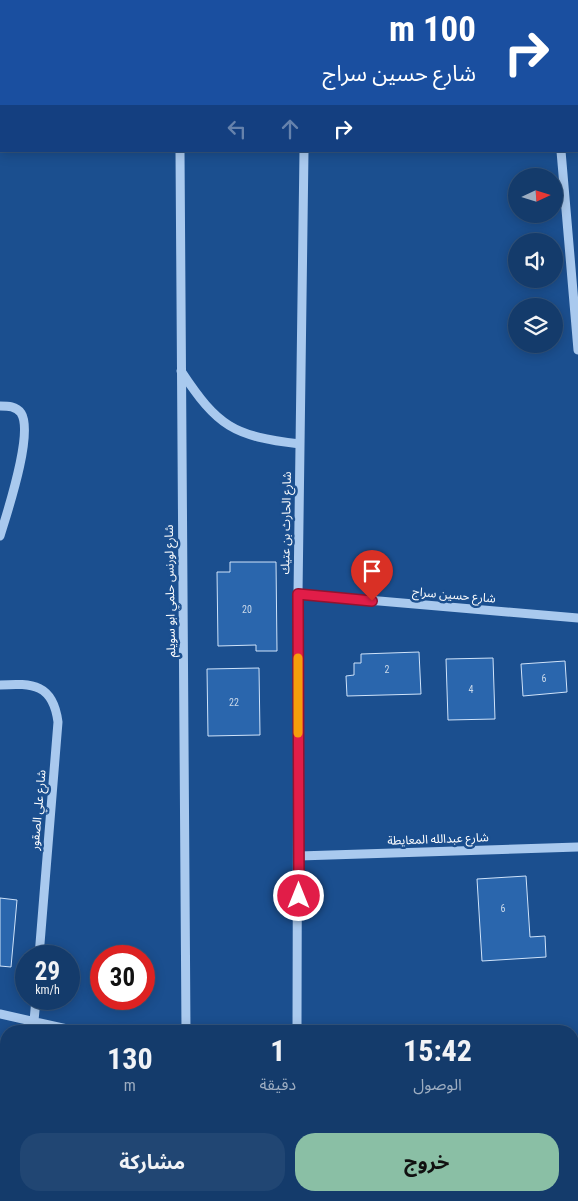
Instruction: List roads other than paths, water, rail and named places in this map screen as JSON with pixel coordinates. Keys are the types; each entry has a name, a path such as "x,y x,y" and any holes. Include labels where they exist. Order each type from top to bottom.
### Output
{"street":[{"name":"شارع لورنس حلمي ابو سويلم","path":"180,152 186,1025"},
{"name":"شارع الحارث بن عتيك","path":"297,1025 298,594 304,152"},
{"path":"561,152 578,350"},
{"path":"180,371 201,402 225,423 241,433 261,440 300,444"},
{"path":"0,536 17,476 25,427 20,413 4,406"},
{"name":"شارع حسين سراج","path":"298,594 578,618"},
{"name":"شارع علي الصقور","path":"0,685 25,683 37,686 45,692 56,708 58,722 40,945"},
{"name":"شارع عبدالله المعايطة","path":"299,856 578,847"},
{"path":"34,1022 35,1010"},
{"path":"0,1015 48,1025"},
{"name":"شارع الحارث بن عتيك","path":"298,1015 302,1025"}]}
